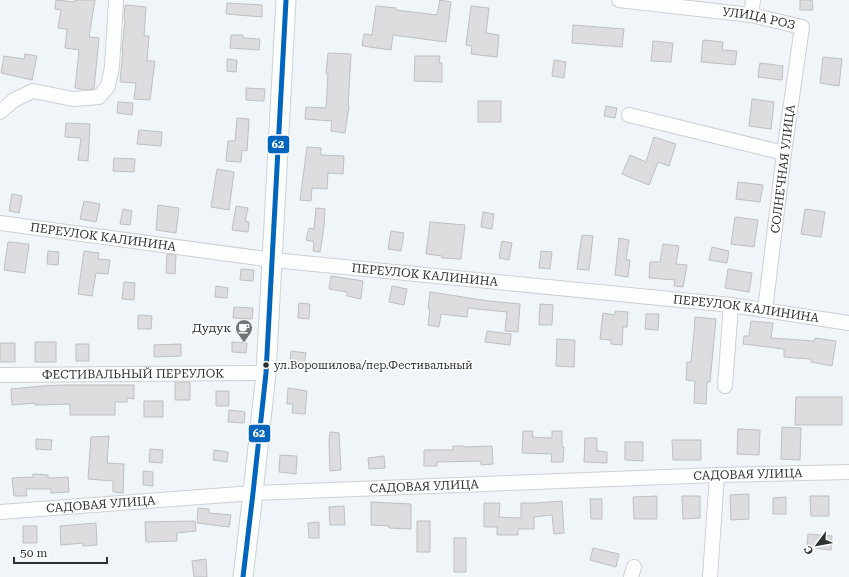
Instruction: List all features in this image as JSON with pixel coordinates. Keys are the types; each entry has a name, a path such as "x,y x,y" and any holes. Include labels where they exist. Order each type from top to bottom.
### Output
{"main road":[{"path":"243,577 266,373 286,0"}],"street":[{"path":"0,112 14,100 34,91 73,99 99,97 108,86 112,66 116,0"},
{"name":"УЛИЦА РОЗ","path":"619,0 751,15 802,27"},
{"path":"751,15 753,0"},
{"name":"СОЛНЕЧНАЯ УЛИЦА","path":"765,310 784,153 802,27"},
{"path":"628,115 784,153"},
{"name":"ПЕРЕУЛОК КАЛИНИНА","path":"0,223 273,260 731,304 849,323"},
{"path":"725,386 731,304"},
{"name":"ФЕСТИВАЛЬНЫЙ ПЕРЕУЛОК","path":"0,375 266,373"},
{"name":"САДОВАЯ УЛИЦА","path":"0,512 253,493 718,475 849,472"},
{"path":"710,577 718,475"}],"building":[{"path":"56,0 75,2 75,0 95,0 89,37 99,38 94,89 86,90 75,88 79,50 65,48 67,29 58,28 61,10 55,9"},
{"path":"440,0 451,2 446,42 393,35 391,50 362,46 364,34 372,35 376,6 437,15"},
{"path":"800,0 812,0 813,10 800,10"},
{"path":"227,3 262,5 262,17 226,14"},
{"path":"125,5 146,7 144,36 149,36 147,61 155,61 150,100 134,99 136,83 120,82"},
{"path":"471,6 489,8 486,33 499,35 497,57 471,54 472,46 466,45"},
{"path":"573,25 624,29 622,47 572,43"},
{"path":"231,35 243,35 243,38 260,39 259,50 230,48"},
{"path":"703,40 723,42 722,50 737,51 735,65 701,62"},
{"path":"653,41 673,43 671,62 651,61"},
{"path":"328,53 351,54 349,106 345,133 331,131 332,121 305,119 306,107 326,108 328,74 326,74"},
{"path":"25,54 37,56 32,80 1,73 4,56 24,59"},
{"path":"415,56 440,56 439,63 442,63 442,82 414,81"},
{"path":"823,57 842,59 839,86 820,83"},
{"path":"227,59 237,60 236,72 227,71"},
{"path":"554,60 566,62 564,78 552,76"},
{"path":"760,63 783,66 782,80 758,77"},
{"path":"246,88 265,89 264,101 246,100"},
{"path":"752,99 774,102 771,129 749,126"},
{"path":"478,101 501,101 501,122 478,122"},
{"path":"118,102 133,103 132,115 117,113"},
{"path":"606,106 617,108 615,118 604,116"},
{"path":"237,118 249,119 247,151 242,150 241,162 226,161 228,141 235,141"},
{"path":"66,123 90,124 88,161 78,160 81,138 65,137"},
{"path":"139,130 162,132 161,146 137,144"},
{"path":"654,137 676,144 669,166 658,162 649,185 622,174 630,155 646,162"},
{"path":"307,147 321,148 321,155 344,156 343,174 328,173 327,189 312,188 311,201 300,200"},
{"path":"114,158 135,159 134,172 113,171"},
{"path":"217,169 234,172 229,210 211,207"},
{"path":"738,182 763,185 760,202 736,199"},
{"path":"12,194 22,196 19,213 9,211"},
{"path":"84,201 100,204 96,222 80,219"},
{"path":"158,205 179,208 176,233 156,230"},
{"path":"236,206 248,208 245,221 249,222 248,232 232,230"},
{"path":"316,208 325,209 320,252 313,251 314,242 306,240 309,228 314,229"},
{"path":"123,209 132,211 130,225 120,224"},
{"path":"805,209 825,212 821,237 801,234"},
{"path":"483,212 494,214 492,229 481,227"},
{"path":"735,217 758,220 754,247 731,244"},
{"path":"430,222 465,225 461,259 442,258 442,256 426,254"},
{"path":"391,231 404,233 401,251 388,249"},
{"path":"582,235 593,236 589,270 577,269"},
{"path":"619,238 629,240 626,260 630,260 628,277 615,275"},
{"path":"502,241 512,243 509,260 499,258"},
{"path":"8,242 29,244 25,273 4,270"},
{"path":"663,244 679,246 676,264 687,265 683,287 674,286 675,280 649,278 650,262 660,262"},
{"path":"712,247 729,251 727,263 709,260"},
{"path":"48,251 59,252 58,265 47,264"},
{"path":"84,251 99,253 98,259 110,260 108,274 96,273 92,296 78,294"},
{"path":"541,251 552,252 550,269 539,268"},
{"path":"167,254 176,255 175,274 166,273"},
{"path":"241,269 254,270 253,281 240,280"},
{"path":"728,269 752,273 749,292 725,288"},
{"path":"331,276 363,281 361,299 347,296 347,292 329,289"},
{"path":"124,282 135,283 134,300 122,299"},
{"path":"216,286 228,288 227,298 215,297"},
{"path":"392,286 407,289 404,305 389,302"},
{"path":"430,292 520,304 518,332 505,331 507,312 468,308 467,317 441,314 439,327 428,325"},
{"path":"299,303 310,304 309,319 298,318"},
{"path":"540,304 553,305 552,325 539,325"},
{"path":"234,307 253,308 252,319 233,318"},
{"path":"615,311 628,312 627,327 623,327 622,345 611,344 611,340 600,339 603,313 615,315"},
{"path":"646,314 659,314 658,330 645,329"},
{"path":"138,315 152,316 151,329 138,329"},
{"path":"695,317 716,319 710,382 707,382 706,404 694,403 695,381 686,380 687,362 691,362"},
{"path":"751,321 773,323 771,338 814,341 815,338 836,341 832,366 811,362 811,359 784,357 784,349 743,344 744,336 749,336"},
{"path":"487,331 511,334 510,345 485,342"},
{"path":"557,339 575,340 574,367 556,366"},
{"path":"35,342 56,342 56,362 35,362"},
{"path":"232,342 247,343 246,353 232,352"},
{"path":"0,343 15,343 15,362 0,362"},
{"path":"76,344 89,344 89,361 76,361"},
{"path":"181,344 181,356 154,357 154,345"},
{"path":"291,351 306,353 304,364 290,362"},
{"path":"175,382 190,382 190,400 175,400"},
{"path":"63,385 134,385 134,399 127,398 127,402 115,402 115,415 70,415 70,404 35,405 35,403 12,405 11,389"},
{"path":"288,388 307,391 305,414 292,413 293,404 287,404"},
{"path":"216,391 229,391 229,406 216,406"},
{"path":"796,397 842,397 842,425 795,425"},
{"path":"144,401 163,401 163,417 144,417"},
{"path":"229,410 245,412 244,423 228,422"},
{"path":"782,427 801,428 800,460 781,459"},
{"path":"738,429 760,430 759,455 737,454"},
{"path":"523,431 533,431 532,437 552,438 552,431 562,431 562,447 564,447 563,462 551,462 552,454 522,453"},
{"path":"330,432 339,433 341,470 330,471"},
{"path":"109,436 107,463 124,464 123,493 113,492 113,481 88,479 91,437"},
{"path":"585,438 597,438 597,451 607,452 607,463 584,462"},
{"path":"36,439 52,440 51,450 36,449"},
{"path":"672,440 701,440 701,460 673,460"},
{"path":"625,442 643,442 643,461 625,460"},
{"path":"453,446 492,446 493,464 481,465 481,461 437,462 437,466 424,466 424,450 453,450"},
{"path":"150,449 163,450 162,463 149,462"},
{"path":"214,450 228,452 227,462 213,460"},
{"path":"280,455 297,456 296,474 279,472"},
{"path":"384,456 385,468 369,469 368,458"},
{"path":"143,471 153,472 153,486 143,485"},
{"path":"33,474 48,475 48,478 68,477 69,492 51,493 51,489 26,489 27,496 14,496 12,478 33,477"},
{"path":"749,494 749,519 731,520 730,495"},
{"path":"657,496 657,519 634,519 633,497"},
{"path":"682,496 700,496 700,518 683,519"},
{"path":"810,496 829,496 829,516 811,516"},
{"path":"786,497 786,514 773,514 773,498"},
{"path":"590,499 602,499 602,519 591,519"},
{"path":"562,501 564,533 554,534 552,515 534,517 534,529 518,529 518,535 497,535 497,527 484,527 484,503 500,503 499,517 521,518 521,503"},
{"path":"371,502 411,504 411,529 371,525"},
{"path":"344,506 345,525 330,525 329,507"},
{"path":"198,508 209,509 209,513 231,515 229,527 197,523"},
{"path":"195,521 196,531 177,533 177,541 146,542 145,522"},
{"path":"417,521 430,521 430,552 417,552"},
{"path":"319,522 319,538 309,538 308,523"},
{"path":"96,523 97,545 83,546 83,543 61,545 60,526"},
{"path":"23,526 37,526 37,543 23,543"},
{"path":"808,534 832,536 831,550 807,547"},
{"path":"454,538 466,538 466,572 454,572"},
{"path":"593,548 619,554 616,567 590,560"},
{"path":"206,559 207,577 194,577 192,561"}],"transit line":[{"name":"62","path":"243,577 266,373 286,0"}],"place":[{"name":"Дудук","path":"244,343"},
{"name":"ул.Ворошилова/пер.Фестивальный","path":"266,365"}]}
